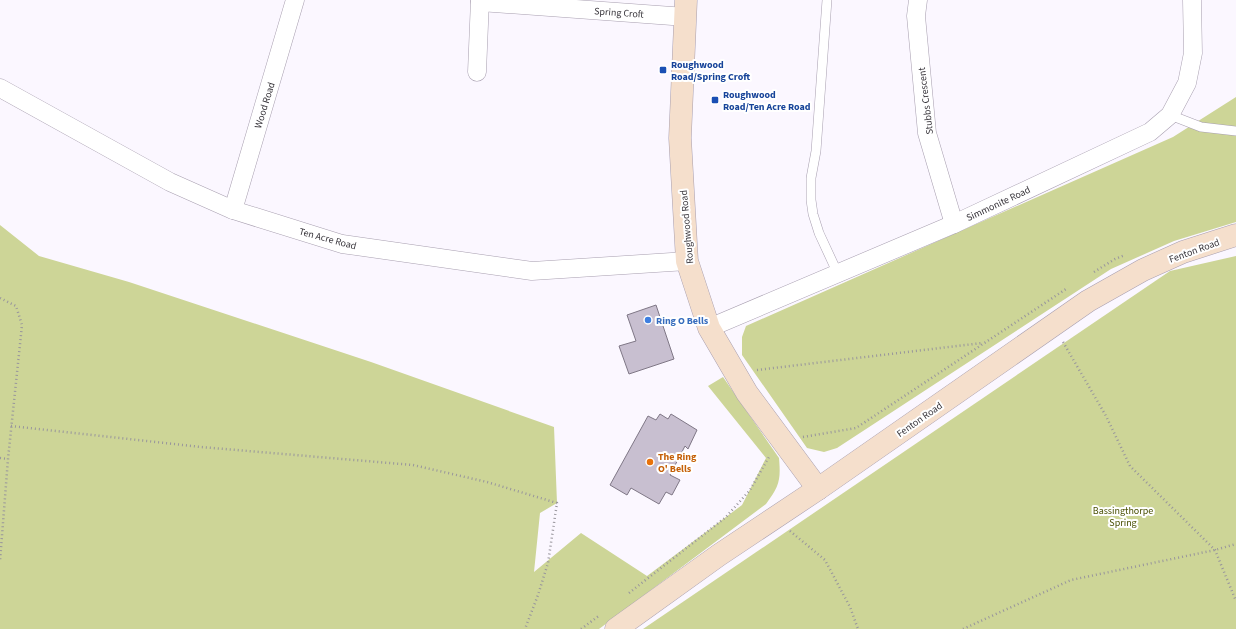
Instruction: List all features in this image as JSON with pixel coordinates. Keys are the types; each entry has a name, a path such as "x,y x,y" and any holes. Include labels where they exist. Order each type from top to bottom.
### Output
{"street":[{"name":"Wood Road","path":"233,210 295,0"},
{"name":"Stubbs Crescent","path":"918,0 916,16 928,133 954,224"},
{"name":"Simmonite Road","path":"709,328 954,224 1150,132 1170,115 1187,83 1193,53 1192,0"},
{"name":"Spring Croft","path":"477,72 480,1 686,8"},
{"name":"Roughwood Road","path":"686,8 680,138 687,261 709,328 747,394 818,489"},
{"name":"Ten Acre Road","path":"0,88 170,182 233,210 342,244 532,271 687,261"},
{"name":"Fenton Road","path":"609,621 719,555 818,489 1088,301 1143,270 1183,252 1236,235"}],"lane":[{"path":"828,0 816,152 811,178 811,200 813,214 819,233 838,274"},
{"path":"1170,115 1201,127 1236,131"}],"path":[{"path":"1090,275 1115,259 1128,254"},
{"path":"627,594 726,517 750,490 771,453 782,440 856,428 1071,286"},
{"path":"0,298 16,306 22,325 11,426 0,561"},
{"path":"1054,326 1106,416 1130,466 1215,550 1236,601"},
{"path":"732,368 759,370 991,343"},
{"path":"11,426 201,447 413,465 487,482 557,503 548,563 538,596 525,629"},
{"path":"0,458 8,459"},
{"path":"774,518 825,560 850,607 858,629"},
{"path":"963,629 1071,580 1215,550 1236,544"},
{"path":"581,629 609,621"}],"green space":[{"path":"1236,97 1236,222 1174,241 1111,269 837,448 824,452 807,448 742,355 742,337 746,326 1173,137"},
{"path":"0,225 39,256 129,282 371,362 554,427 557,503 540,513 534,572 581,533 647,576 742,505 766,458 708,386 723,377 779,458 780,472 778,483 766,504 599,629 0,629"},
{"name":"Bassingthorpe Spring","path":"1236,256 1236,629 643,629 1170,271"}],"building":[{"path":"656,305 674,359 629,374 619,346 636,341 627,315"},
{"name":"The Ring O' Bells","path":"660,414 668,419 671,414 697,430 688,449 685,446 670,475 680,480 672,495 666,492 659,504 631,488 627,495 610,485 648,416 656,420"}],"place":[{"name":"Roughwood Road/Spring Croft","path":"663,70"},
{"name":"Roughwood Road/Ten Acre Road","path":"715,100"},
{"name":"Ring O Bells","path":"648,320"},
{"name":"The Ring O' Bells","path":"650,462"}]}
